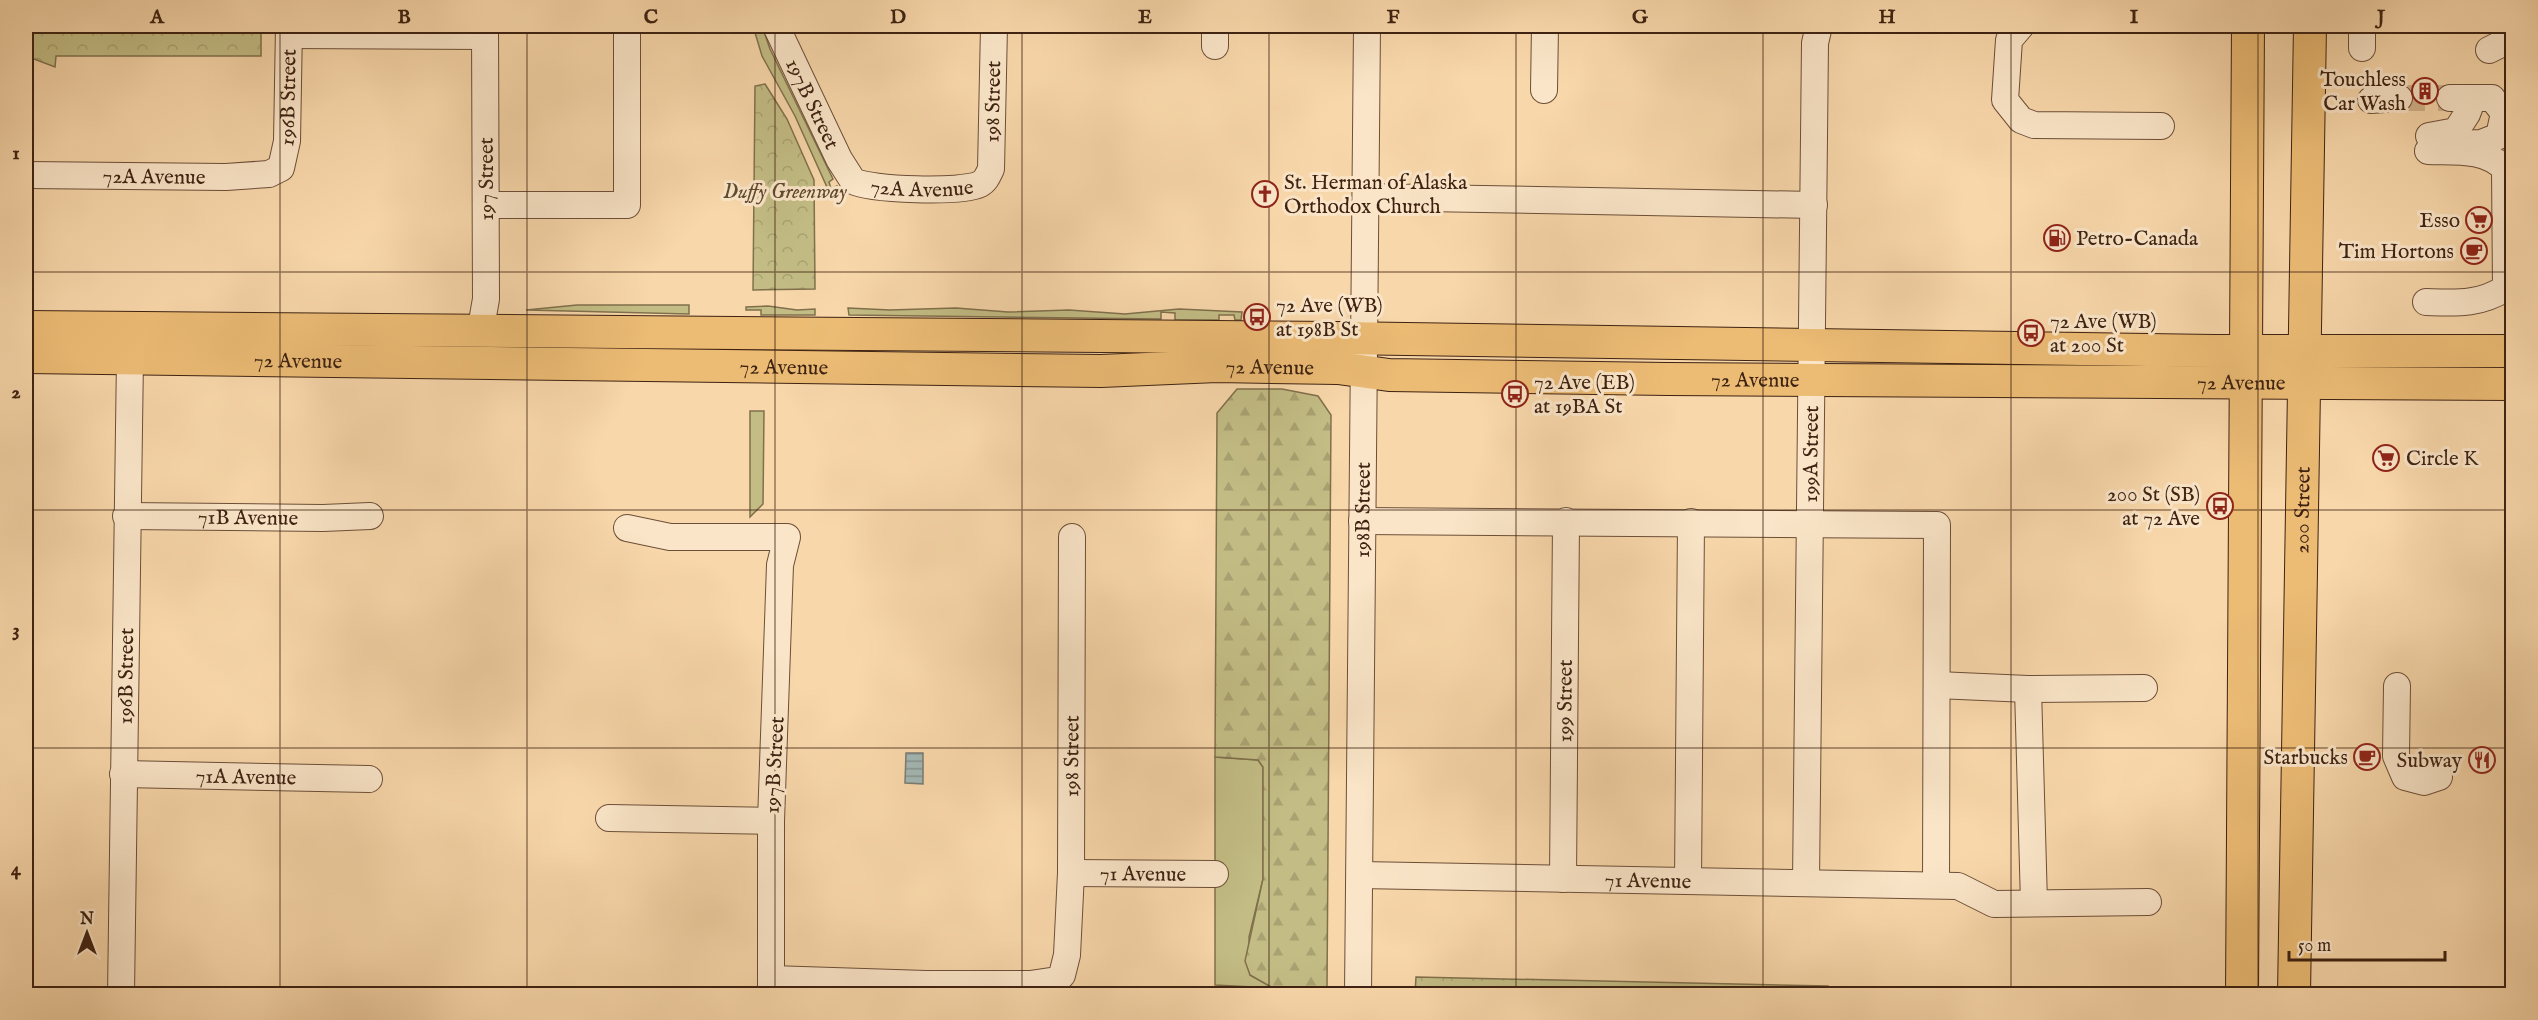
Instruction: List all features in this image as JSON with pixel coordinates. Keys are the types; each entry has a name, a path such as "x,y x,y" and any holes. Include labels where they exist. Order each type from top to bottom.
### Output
{"main road":[{"path":"2242,994 2248,26"},
{"name":"200 Street","path":"2294,994 2310,26"},
{"name":"72 Avenue","path":"26,327 480,333 1365,339 2245,351 2512,351"},
{"path":"130,358 158,344 269,344 338,331"},
{"path":"310,360 349,349 465,349 480,333"},
{"name":"72 Avenue","path":"26,357 1101,370 1217,366 1330,368 1389,375 1811,381 2512,384"}],"street":[{"path":"487,206 627,205 627,26"},
{"name":"197B Street","path":"776,26 839,159 853,181"},
{"name":"198 Street","path":"988,177 993,145 994,26"},
{"name":"198B Street","path":"1358,994 1367,26"},
{"path":"1544,90 1545,26"},
{"name":"199A Street","path":"1806,883 1815,43 1819,26"},
{"path":"2021,26 2009,40 2005,100 2021,120 2034,125 2161,126"},
{"path":"2488,50 2509,40 2509,26"},
{"path":"289,30 485,31"},
{"name":"196B Street","path":"281,168 287,141 289,30"},
{"name":"197 Street","path":"480,333 486,299 485,31"},
{"path":"2371,100 2399,98"},
{"path":"2461,98 2492,98 2504,113 2499,136 2481,143 2428,144 2456,131 2467,114 2461,98"},
{"path":"2426,302 2458,303 2489,299 2506,288 2505,169 2495,159 2428,144"},
{"name":"72A Avenue","path":"26,175 226,177 269,174 281,168"},
{"name":"72A Avenue","path":"853,181 873,187 960,188 978,185 988,177"},
{"path":"1366,197 1814,205"},
{"name":"196B Street","path":"121,994 130,358"},
{"name":"71B Avenue","path":"126,516 323,518 370,516"},
{"path":"1362,521 1937,525 1936,885"},
{"name":"199 Street","path":"1563,879 1566,521"},
{"path":"1688,881 1691,522"},
{"name":"197B Street","path":"627,528 670,537 787,537 780,565 771,821 771,987"},
{"name":"198 Street","path":"771,987 1030,984 1057,980 1062,975 1067,955 1071,873 1072,537"},
{"path":"1938,685 2028,689 2144,688"},
{"path":"2397,686 2396,756 2405,777 2424,782 2439,777"},
{"path":"2028,689 2034,903"},
{"name":"71A Avenue","path":"123,774 369,779"},
{"path":"609,818 771,821"},
{"name":"71 Avenue","path":"1071,873 1215,874"},
{"name":"71 Avenue","path":"1360,875 1936,885 1958,886 1994,904 2148,902"}],"green space":[{"path":"26,26 261,26 261,56 56,56 55,67 26,56"},
{"path":"753,26 762,26 770,49 833,179 829,182 831,189 837,186 840,189 831,196 795,116 762,56"},
{"name":"Duffy Greenway","path":"765,84 787,119 814,180 815,289 753,290 755,86"},
{"path":"577,305 689,305 689,314 526,310"},
{"path":"768,306 797,310 815,309 815,315 761,315 761,310 746,310 746,307"},
{"path":"848,308 890,310 956,308 1008,312 1069,310 1125,314 1179,309 1242,312 1241,320 1235,320 1234,315 1219,315 1219,320 1175,320 1175,313 1161,312 1161,319 849,315"},
{"path":"1237,389 1282,389 1318,396 1331,415 1327,991 1273,988 1250,975 1245,961 1263,879 1263,767 1258,760 1215,757 1217,413"},
{"path":"750,411 764,411 763,504 750,517"},
{"path":"1215,757 1258,760 1263,767 1263,879 1249,937 1250,975 1273,988 1215,985"},
{"path":"1416,977 1828,986 1828,994 1415,994"}],"shaded area":[{"path":"906,753 923,753 923,784 905,783"}],"tunnel":[{"path":"2399,98 2450,98"}],"place":[{"name":"Touchless Car Wash","path":"2425,91"},
{"name":"St. Herman of Alaska Orthodox Church","path":"1265,194"},
{"name":"Esso","path":"2479,220"},
{"name":"Petro-Canada","path":"2057,238"},
{"name":"Tim Hortons","path":"2474,251"},
{"name":"72 Ave (WB) at 198B St","path":"1257,317"},
{"name":"72 Ave (WB) at 200 St","path":"2031,333"},
{"name":"72 Ave (EB) at 19BA St","path":"1515,394"},
{"name":"Circle K","path":"2386,458"},
{"name":"200 St (SB) at 72 Ave","path":"2220,506"},
{"name":"Starbucks","path":"2367,757"},
{"name":"Subway","path":"2482,760"}]}
